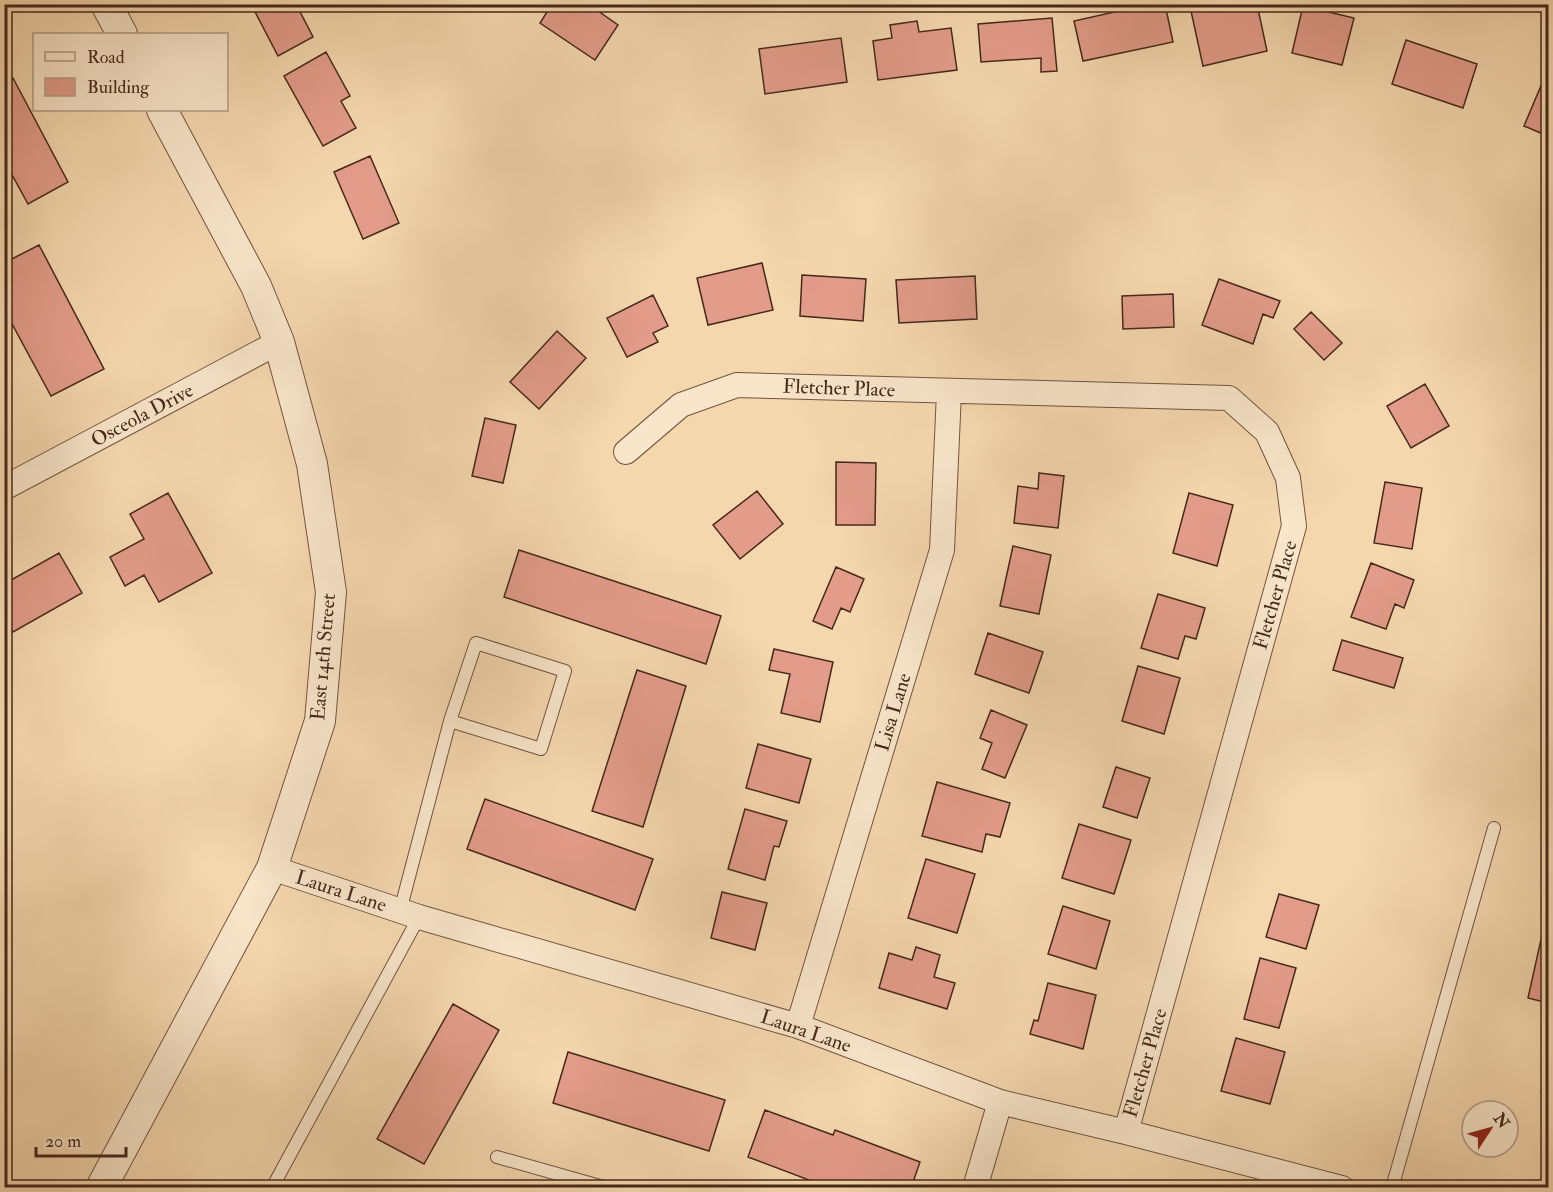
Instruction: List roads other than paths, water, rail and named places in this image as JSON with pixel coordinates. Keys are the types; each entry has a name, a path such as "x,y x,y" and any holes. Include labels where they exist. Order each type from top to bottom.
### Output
{"street":[{"path":"106,4 121,33"},
{"name":"East 14th Street","path":"101,1188 272,868 320,721 331,592 312,464 279,342 256,286 163,111"},
{"name":"Osceola Drive","path":"4,488 279,342"},
{"name":"Fletcher Place","path":"626,452 681,405 737,385 1230,398 1267,432 1288,478 1294,526 1126,1132"},
{"name":"Lisa Lane","path":"798,1026 942,550 949,392"},
{"name":"Laura Lane","path":"272,868 409,914 798,1026 1000,1102 1342,1188"},
{"path":"975,1188 1000,1102"}],"lane":[{"path":"272,1188 409,914 450,721 476,643 565,671 541,749 450,721"},
{"path":"1392,1188 1494,828"},
{"path":"497,1157 607,1188"}]}
